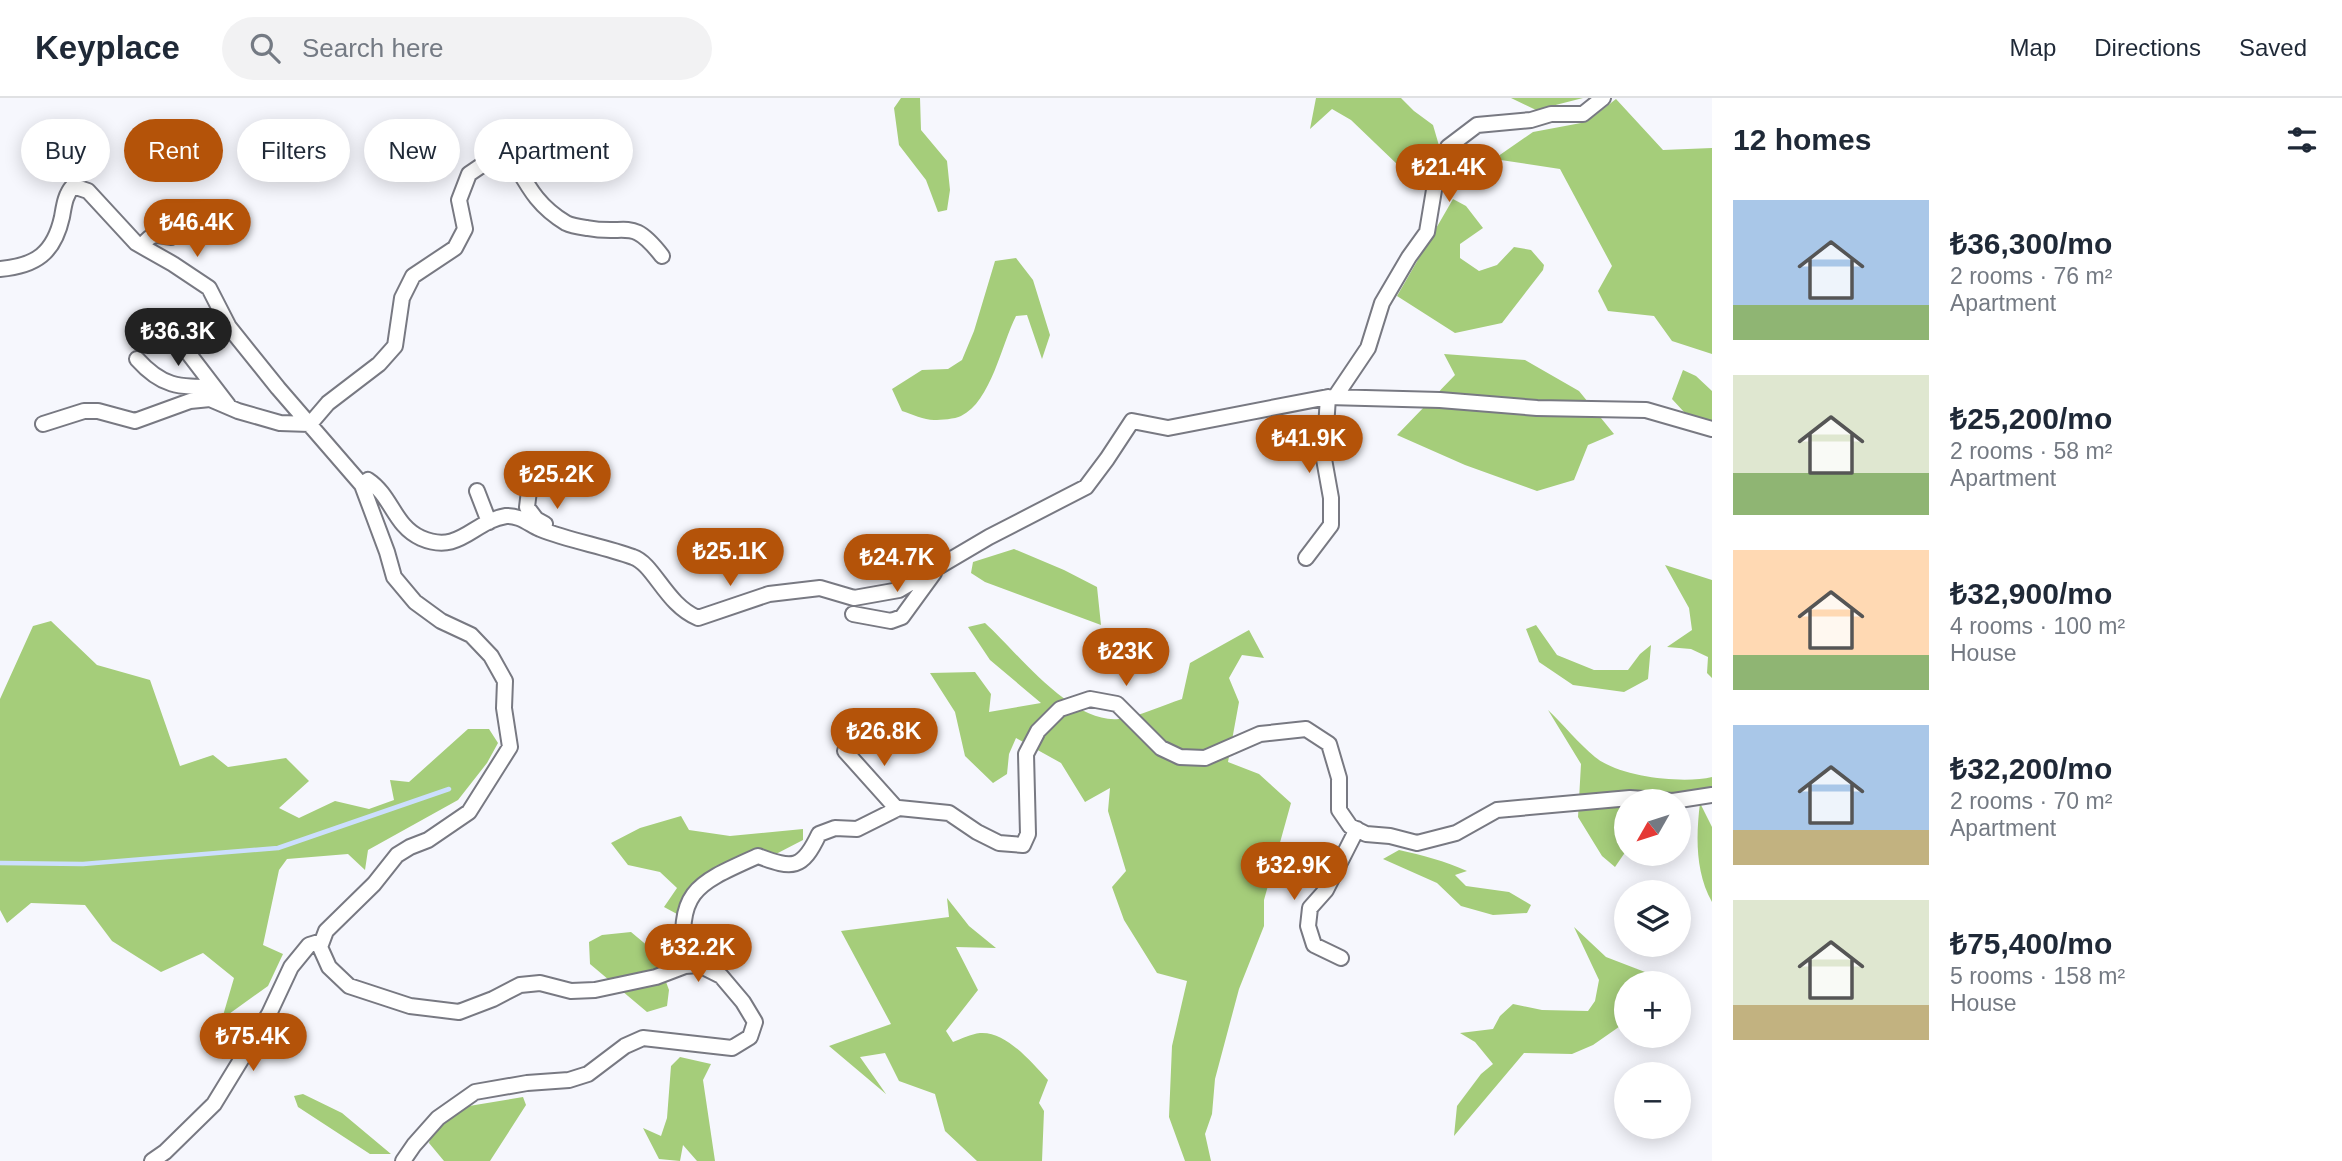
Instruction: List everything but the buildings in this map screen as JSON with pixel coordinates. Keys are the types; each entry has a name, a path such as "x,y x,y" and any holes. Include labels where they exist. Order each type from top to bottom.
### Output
{"street":[{"path":"1306,558 1331,525 1331,498 1324,459 1332,397 1368,348 1382,303 1427,232 1434,190 1448,147 1477,125 1531,120 1551,114 1583,114 1603,98"},
{"path":"310,424 328,403 379,364 395,346 402,298 413,276 455,248 465,229 459,200 469,174 494,157 514,162 536,200 568,225 599,231 633,229 649,239 663,256"},
{"path":"0,269 37,260 51,248 68,193 73,186 88,191 136,243 208,288 229,327 362,485 394,576 415,602 441,621 471,635 491,656 506,681 504,708 510,747 469,812 428,840 397,855 374,884 326,931 320,947 329,967 349,986 410,1006 459,1012 520,985 540,983 571,991 595,990 656,977 685,966 699,965 721,976 755,1021 750,1037 732,1048 643,1038 625,1046 588,1074 569,1080 527,1083 475,1092 438,1118 414,1144 403,1161"},
{"path":"142,246 149,236 156,234 171,237"},
{"path":"182,328 189,354 229,406"},
{"path":"137,359 164,383 181,387 214,387"},
{"path":"362,485 368,480 381,488 404,527 422,538 440,543 457,542 489,522 508,516 525,520 567,538 636,557 673,602 686,613 698,618 769,594 820,588 854,598 899,590 999,531 1086,487 1132,422 1168,428 1332,397 1440,400 1537,408 1646,410 1712,429"},
{"path":"43,425 84,411 98,411 135,421 190,401 210,399 238,411 280,423 310,424"},
{"path":"477,491 489,522"},
{"path":"529,491 527,506 536,519 567,538"},
{"path":"853,614 891,621 902,617 939,566"},
{"path":"685,966 682,919 688,899 713,876 758,856 780,864 797,864 809,854 819,834 835,828 857,829 897,809 949,813 999,843 1023,845 1028,835 1026,754 1038,731 1060,709 1090,699 1117,704 1160,748 1180,757 1205,758 1261,733 1306,729 1329,744 1339,778 1339,810 1350,826 1366,834 1390,836 1417,843 1456,833 1497,810 1630,798 1673,801 1712,795"},
{"path":"845,751 897,809"},
{"path":"1341,958 1314,944 1308,926 1310,908 1326,890 1357,829"},
{"path":"152,1161 165,1153 214,1104 269,1014 291,967 309,945 322,941"}],"green space":[{"path":"901,98 920,98 921,130 947,161 950,190 947,210 938,212 926,180 899,145 894,108"},
{"path":"1316,98 1401,98 1433,125 1440,149 1423,189 1351,120 1332,109 1310,129"},
{"path":"1511,98 1583,98 1536,110"},
{"path":"1616,99 1663,150 1712,148 1712,354 1672,341 1654,316 1608,311 1598,291 1612,266 1560,169 1494,159 1533,132 1581,123"},
{"path":"1453,199 1466,206 1483,228 1460,244 1460,258 1479,271 1497,265 1514,247 1531,250 1544,265 1543,270 1502,323 1455,333 1397,296"},
{"path":"1016,258 1033,280 1050,335 1042,359 1027,315 1016,316 995,371 971,409 958,417 937,420 902,411 892,389 922,370 948,369 962,360 974,331 995,261"},
{"path":"1444,354 1525,360 1579,391 1614,434 1588,445 1574,480 1537,491 1465,465 1397,435 1455,375"},
{"path":"1683,370 1696,376 1712,391 1712,422 1684,412 1672,399"},
{"path":"1014,549 1097,587 1101,625 985,582 971,573 973,562"},
{"path":"1665,565 1712,580 1712,678 1707,673 1708,657 1691,649 1667,647 1692,630 1689,608"},
{"path":"51,621 97,665 150,680 180,766 213,755 228,767 286,758 309,781 279,808 299,818 335,801 369,809 394,800 390,780 409,782 468,729 489,729 498,743 487,763 458,800 368,850 365,870 348,854 287,859 279,870 263,945 283,954 268,986 222,1019 234,978 203,953 161,972 112,941 85,905 31,903 7,923 0,910 0,699 33,626"},
{"path":"985,623 1064,699 1101,718 1126,718 1182,699 1190,663 1249,630 1264,658 1242,655 1229,678 1239,702 1228,762 1259,774 1291,803 1264,900 1264,926 1239,989 1215,1079 1212,1114 1205,1134 1211,1161 1185,1161 1169,1117 1172,1046 1187,981 1157,973 1124,920 1112,887 1126,871 1108,811 1110,788 1085,802 1061,763 1016,738 1009,754 1007,774 993,783 965,756 955,712 930,673 975,672 991,694 989,712 1041,703 990,660 968,627"},
{"path":"1536,625 1557,655 1594,670 1628,670 1651,645 1648,679 1624,692 1573,685 1539,662 1526,629"},
{"path":"1548,710 1595,757 1619,770 1669,779 1712,777 1712,802 1691,799 1691,789 1614,789 1615,867 1602,856 1578,817 1581,764"},
{"path":"1700,803 1712,827 1712,902 1702,878 1698,853"},
{"path":"681,816 689,830 730,836 803,829 803,840 776,854 755,848 732,861 700,883 677,914 664,907 677,888 660,872 628,865 611,843 640,828"},
{"path":"1399,850 1467,871 1455,875 1466,886 1509,892 1531,905 1527,913 1493,915 1461,906 1437,883 1383,859"},
{"path":"947,898 969,926 996,948 956,947 978,990 946,1031 953,1042 980,1033 999,1037 1017,1049 1048,1080 1039,1103 1044,1111 1042,1161 977,1161 945,1131 935,1094 899,1081 885,1053 860,1057 886,1094 829,1046 891,1024 841,931 949,917"},
{"path":"1574,927 1606,957 1642,971 1614,971 1614,1030 1593,1045 1572,1054 1524,1053 1454,1136 1457,1106 1481,1074 1493,1064 1475,1042 1460,1033 1493,1029 1500,1016 1513,1004 1542,1010 1588,1011 1595,1001 1599,980"},
{"path":"631,932 655,952 669,990 667,1006 647,1012 590,964 589,942 602,935"},
{"path":"680,1057 711,1064 703,1080 715,1161 697,1161 683,1145 680,1161 659,1159 643,1128 661,1136 667,1118 671,1066"},
{"path":"303,1094 342,1113 391,1154 370,1154 298,1107 294,1096"},
{"path":"523,1097 526,1105 490,1161 444,1161 429,1143 432,1132 463,1107"}],"waterway":[{"path":"0,863 83,864 278,848 449,789"}]}
